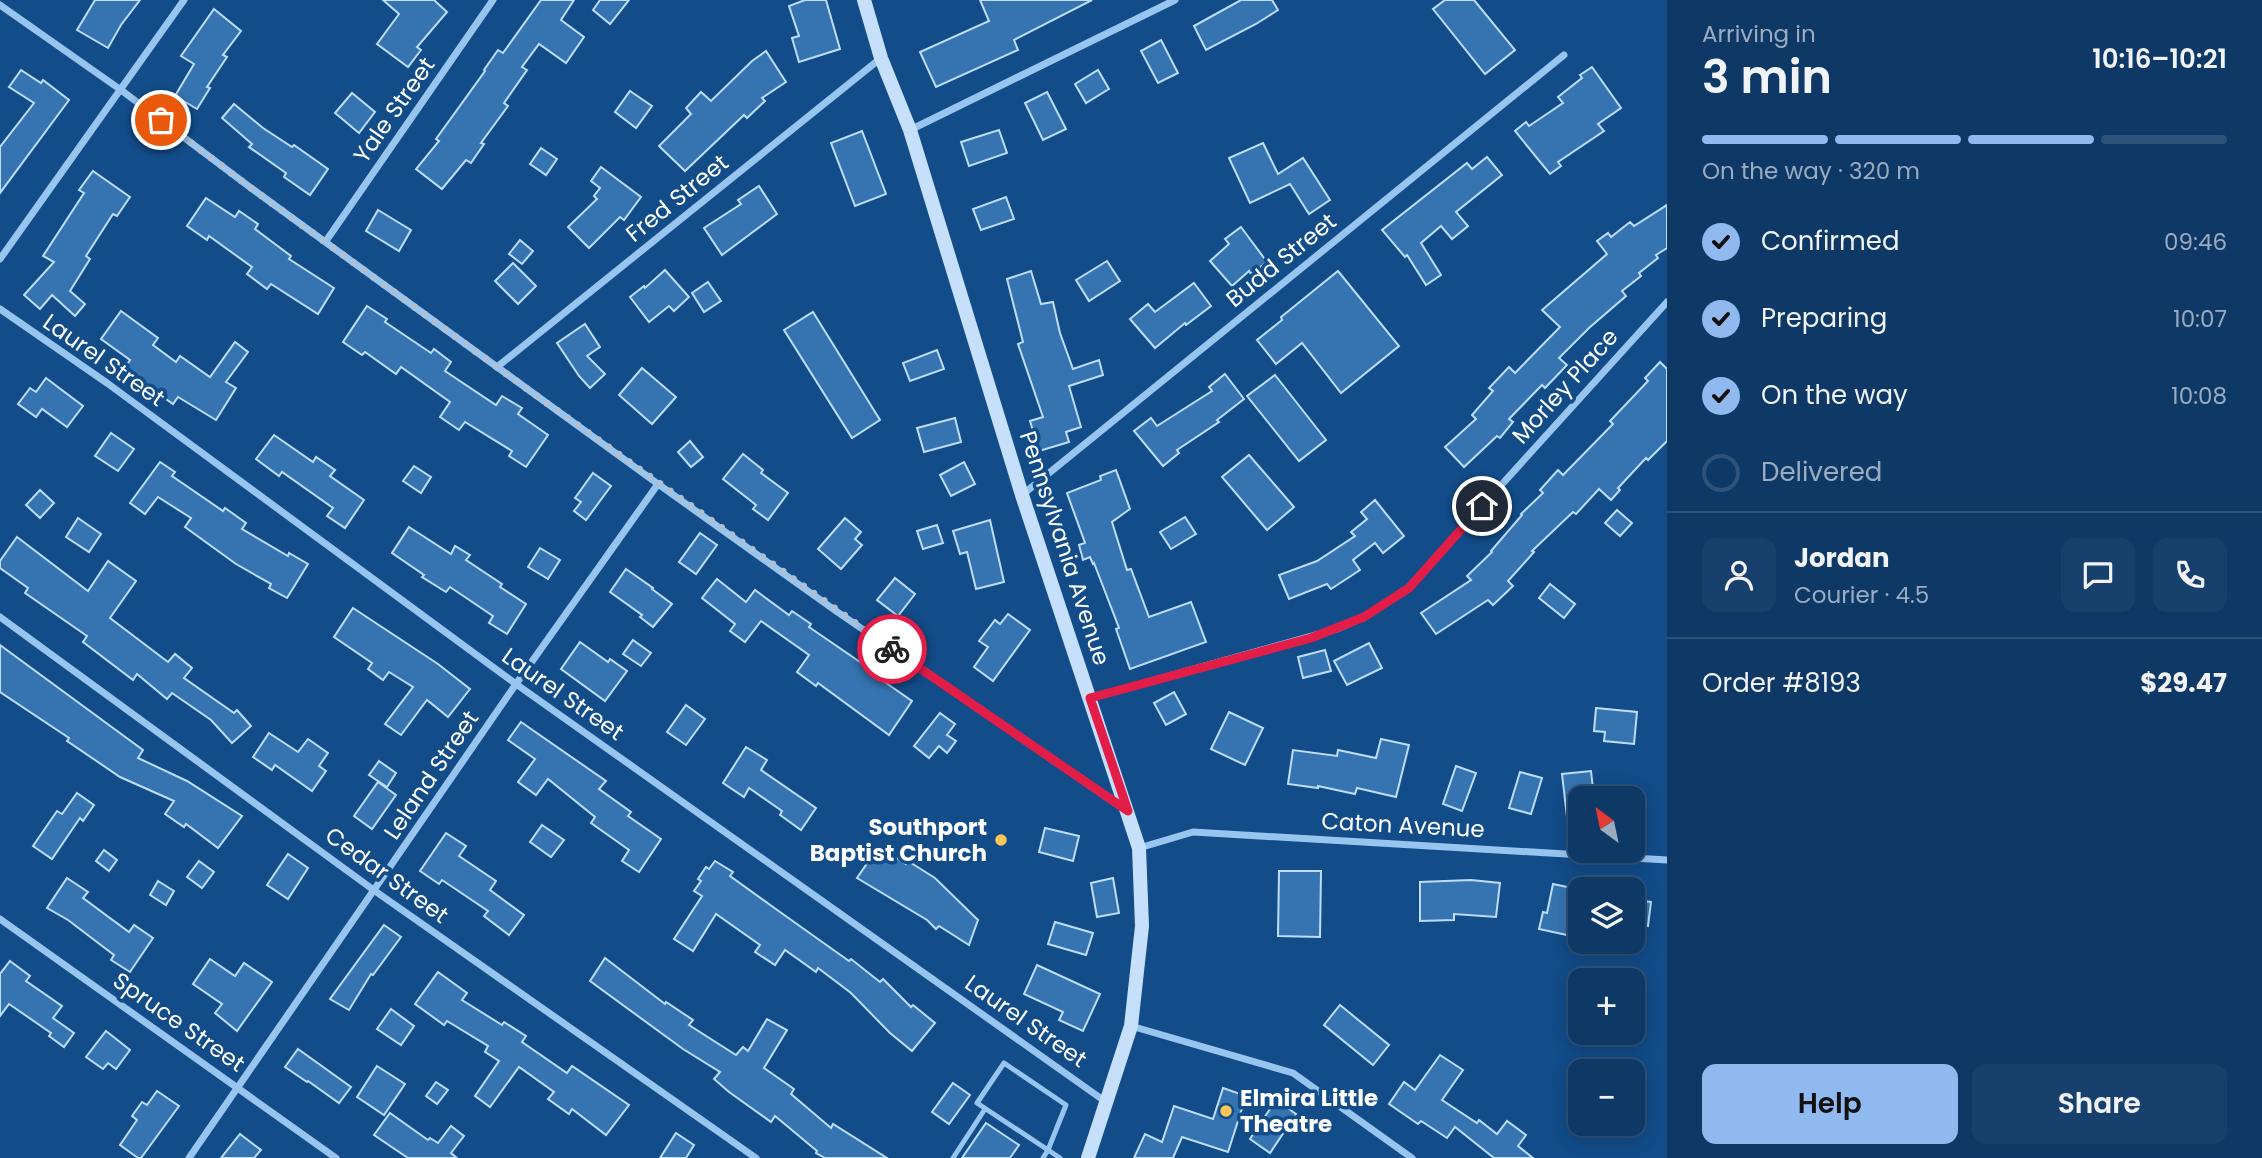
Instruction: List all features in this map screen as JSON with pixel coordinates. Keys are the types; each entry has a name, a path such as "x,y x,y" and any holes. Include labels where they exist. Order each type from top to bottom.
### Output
{"main road":[{"name":"Pennsylvania Avenue","path":"864,0 881,58 910,130 1022,495 1139,848 1142,926 1131,1026 1088,1158"}],"street":[{"path":"0,259 184,0"},
{"name":"Yale Street","path":"326,242 494,0"},
{"path":"910,130 1175,0"},
{"path":"0,5 121,89 658,484 847,619 1128,811"},
{"name":"Budd Street","path":"1022,495 1564,55"},
{"name":"Fred Street","path":"497,367 881,58"},
{"name":"Morley Place","path":"1090,698 1338,629 1364,617 1409,588 1667,302"},
{"name":"Laurel Street","path":"0,309 107,383 516,684 1108,1102"},
{"name":"Leland Street","path":"189,1158 516,684 658,484"},
{"name":"Cedar Street","path":"0,617 375,891 755,1158"},
{"name":"Caton Avenue","path":"1139,848 1193,832 1667,860"},
{"name":"Spruce Street","path":"0,919 336,1158"},
{"path":"1131,1026 1293,1073 1412,1158"}],"lane":[{"path":"1043,1158 1048,1150 1066,1105 1004,1063 977,1103 985,1109 1048,1150 1060,1158"},
{"path":"953,1158 985,1109"}],"building":[{"path":"95,0 140,0 108,48 77,30"},
{"path":"383,0 434,0 447,12 417,47 421,50 408,67 377,44 399,14"},
{"path":"541,0 574,0 561,20 584,37 566,63 539,44 522,67 527,70 504,103 508,106 481,143 484,144 471,163 466,160 442,189 416,169 439,141 436,139 498,50 503,53"},
{"path":"600,0 629,0 610,24 593,10"},
{"path":"805,0 826,0 840,49 799,62 792,38 799,36 789,6"},
{"path":"980,0 1092,0 1014,40 1018,50 936,87 920,52 989,21"},
{"path":"1241,0 1272,0 1278,10 1206,50 1194,26"},
{"path":"1445,0 1474,0 1515,50 1485,74 1433,9"},
{"path":"214,9 241,31 223,55 227,57 207,87 210,88 197,109 175,96 194,64 181,56"},
{"path":"1161,40 1178,73 1158,83 1141,51"},
{"path":"766,51 786,82 762,98 765,101 747,118 744,115 685,171 659,146 691,114 686,108 701,92 711,101"},
{"path":"1592,67 1621,108 1598,124 1604,131 1558,162 1561,166 1550,174 1515,131 1526,122 1529,126 1563,103 1558,97"},
{"path":"21,70 41,83 43,80 69,100 0,193 0,147 34,103 9,87"},
{"path":"1098,70 1109,89 1086,103 1075,84"},
{"path":"630,91 652,106 636,128 615,112"},
{"path":"1047,92 1066,129 1043,140 1025,103"},
{"path":"352,93 375,112 359,133 335,113"},
{"path":"234,104 263,128 292,147 294,145 328,169 310,195 284,177 286,173 249,147 252,144 222,118"},
{"path":"999,130 1007,153 969,166 961,142"},
{"path":"862,131 886,194 855,206 831,143"},
{"path":"1263,143 1278,174 1303,158 1330,200 1309,214 1290,184 1250,203 1229,158"},
{"path":"541,148 557,159 546,175 530,164"},
{"path":"1487,157 1502,175 1456,212 1468,226 1452,239 1441,226 1421,243 1441,275 1426,285 1407,255 1405,257 1382,230 1467,163 1472,169"},
{"path":"601,167 641,197 624,220 620,217 589,248 568,227 597,199 594,196 600,188 591,181"},
{"path":"93,171 130,197 117,216 113,214 86,256 90,259 70,291 85,304 75,316 52,295 40,309 24,295 54,262 43,256 84,193 79,190"},
{"path":"759,186 777,214 722,255 704,228 741,204 738,200"},
{"path":"1006,197 1014,219 981,230 973,209"},
{"path":"206,198 235,217 239,211 258,224 255,229 291,256 289,259 334,288 318,314 271,284 267,289 247,274 252,267 209,236 207,240 187,226"},
{"path":"1667,205 1667,248 1656,255 1658,258 1639,273 1641,276 1622,291 1626,296 1559,358 1567,365 1545,388 1542,385 1509,419 1513,422 1500,438 1497,436 1464,467 1445,447 1476,419 1472,415 1493,391 1489,388 1509,367 1515,373 1560,327 1542,310 1607,254 1597,241 1608,233 1611,237 1630,222 1634,226"},
{"path":"378,210 411,230 399,251 366,231"},
{"path":"1241,227 1267,262 1251,274 1249,271 1232,286 1210,261 1229,244 1225,239"},
{"path":"520,240 533,251 522,264 509,254"},
{"path":"1107,261 1120,281 1089,301 1076,280"},
{"path":"513,263 536,286 518,304 495,281"},
{"path":"665,270 689,297 674,311 669,306 649,322 630,297"},
{"path":"1031,271 1041,304 1053,302 1060,333 1073,369 1099,360 1103,375 1069,386 1081,427 1066,432 1069,442 1039,451 1030,421 1043,417 1018,344 1023,342 1007,279"},
{"path":"1338,271 1399,346 1341,393 1302,343 1276,364 1257,340"},
{"path":"708,282 721,301 704,312 692,293"},
{"path":"1194,283 1211,306 1155,348 1130,319 1148,304 1155,312"},
{"path":"367,306 387,319 385,322 431,353 434,349 451,362 445,371 496,405 502,396 522,408 518,414 548,435 526,467 509,456 512,451 465,422 459,430 440,417 450,402 401,367 396,374 365,352 362,355 343,342"},
{"path":"121,311 158,338 153,345 176,362 180,356 210,377 235,342 248,352 226,382 236,388 216,420 178,397 173,404 124,369 130,360 101,339"},
{"path":"813,312 880,420 852,438 784,330"},
{"path":"585,324 600,347 587,356 605,374 590,388 557,343"},
{"path":"937,350 944,369 910,381 903,363"},
{"path":"1660,362 1667,369 1667,441 1648,460 1646,458 1618,488 1620,490 1611,500 1599,489 1576,514 1573,512 1532,551 1534,552 1508,581 1513,586 1493,605 1488,600 1436,634 1421,613 1471,580 1467,576 1492,552 1521,514 1543,493 1540,490 1558,470 1563,475 1613,424 1610,421 1648,381 1645,378"},
{"path":"642,368 676,397 652,424 619,395"},
{"path":"1225,374 1244,399 1217,420 1219,422 1177,450 1179,453 1163,466 1134,431 1151,418 1157,426 1212,391 1209,387"},
{"path":"1275,375 1326,440 1299,461 1247,396"},
{"path":"46,378 83,406 67,427 42,409 36,417 18,404 30,388 36,392"},
{"path":"955,418 961,442 924,452 917,428"},
{"path":"111,433 134,449 118,471 95,456"},
{"path":"274,435 313,462 316,457 335,470 330,476 364,500 345,528 327,516 333,508 282,472 279,476 256,459"},
{"path":"690,441 703,457 691,467 678,452"},
{"path":"743,454 763,470 761,473 788,493 768,520 753,509 756,505 723,479"},
{"path":"1249,455 1294,507 1267,530 1222,477"},
{"path":"160,462 175,472 172,476 223,511 225,508 246,523 242,529 288,556 289,553 308,564 287,598 269,588 271,584 236,564 185,527 191,518 158,497 145,514 130,503"},
{"path":"964,462 975,484 951,496 940,475"},
{"path":"414,466 431,477 421,493 403,481"},
{"path":"1116,470 1130,509 1112,522 1127,570 1131,569 1149,617 1191,602 1206,642 1130,669 1116,629 1119,628 1094,563 1090,557 1083,560 1079,545 1085,543 1067,493 1101,480 1100,476"},
{"path":"593,473 611,486 586,520 574,511 581,502 575,498"},
{"path":"40,490 54,503 40,518 26,505"},
{"path":"1375,500 1404,536 1383,553 1375,543 1353,560 1360,570 1331,589 1327,584 1289,599 1279,575 1317,561 1355,536 1351,532 1367,519 1361,512"},
{"path":"1617,510 1632,523 1620,536 1605,523"},
{"path":"1185,517 1196,534 1171,549 1160,532"},
{"path":"78,518 101,534 89,552 66,537"},
{"path":"845,518 861,532 855,539 862,545 841,569 818,549"},
{"path":"990,520 1004,582 976,589 967,552 960,554 953,531"},
{"path":"937,525 943,543 923,549 917,531"},
{"path":"409,527 451,554 455,546 470,555 466,560 526,604 507,634 489,623 493,616 450,587 446,592 392,553"},
{"path":"700,533 717,545 696,574 679,562"},
{"path":"17,537 88,591 108,561 136,581 110,618 168,662 175,654 192,668 184,678 234,713 237,710 251,726 232,743 211,720 172,693 167,699 137,674 133,680 83,642 87,636 25,593 28,588 0,568 0,561"},
{"path":"540,548 560,560 548,579 528,567"},
{"path":"626,569 672,604 653,627 640,617 642,615 610,592"},
{"path":"895,578 915,594 898,616 877,600"},
{"path":"717,579 746,602 755,590 789,615 792,611 811,624 809,627 912,701 889,735 818,683 816,686 797,672 809,655 761,621 745,642 730,631 735,624 702,598"},
{"path":"1550,584 1575,604 1564,618 1539,598"},
{"path":"353,608 438,664 470,689 448,717 427,700 401,735 385,724 413,687 389,672 383,680 368,669 372,663 334,637"},
{"path":"1008,614 1030,630 993,681 974,667 988,647 979,641 995,620 1000,624"},
{"path":"633,640 651,653 641,666 623,654"},
{"path":"580,642 608,662 610,659 627,671 605,701 561,669"},
{"path":"1369,643 1382,668 1347,685 1334,661"},
{"path":"0,645 143,750 138,758 187,781 242,816 218,848 186,824 184,827 165,814 174,801 120,777 67,741 69,738 0,692"},
{"path":"1325,650 1331,671 1303,678 1298,657"},
{"path":"1174,692 1186,714 1166,725 1154,703"},
{"path":"686,705 705,719 686,745 667,732"},
{"path":"1596,708 1637,712 1634,744 1604,741 1605,732 1594,731"},
{"path":"1229,712 1263,728 1245,765 1211,749"},
{"path":"940,713 955,724 947,735 956,741 947,753 939,746 929,758 914,746"},
{"path":"521,722 606,781 599,789 631,812 628,816 661,839 639,872 622,861 629,850 591,823 595,817 548,779 536,795 518,782 535,759 508,740"},
{"path":"269,733 298,752 308,739 328,753 319,766 326,771 312,791 275,765 272,770 253,757"},
{"path":"1381,739 1409,745 1396,797 1357,788 1355,794 1318,786 1288,784 1293,750 1337,756 1338,750 1376,758"},
{"path":"746,747 767,760 761,770 816,808 801,830 780,815 782,811 749,788 744,797 723,783"},
{"path":"379,761 396,773 387,787 369,775"},
{"path":"1456,766 1476,773 1462,811 1443,804"},
{"path":"1591,771 1593,786 1568,786 1567,817 1562,774"},
{"path":"1520,772 1542,778 1531,814 1509,808"},
{"path":"378,782 396,795 372,829 354,816"},
{"path":"77,793 94,805 83,821 80,818 52,859 33,846 57,811 62,814"},
{"path":"542,825 564,840 551,857 530,842"},
{"path":"1045,828 1079,836 1073,861 1039,852"},
{"path":"446,833 466,846 459,856 496,881 490,890 524,915 509,935 484,916 488,911 442,880 439,884 420,871"},
{"path":"879,846 906,864 908,861 935,878 978,920 969,945 939,926 936,929 927,920 857,878"},
{"path":"104,850 117,860 109,871 96,861"},
{"path":"288,854 308,868 288,899 267,885"},
{"path":"199,861 214,872 202,888 187,877"},
{"path":"715,861 733,872 730,876 849,961 851,959 880,982 883,979 911,1007 913,1005 935,1023 912,1051 890,1033 851,993 818,968 816,972 785,950 775,965 755,952 760,945 716,914 693,951 674,939 702,896 694,891 701,881 698,879 706,867 709,869"},
{"path":"1279,871 1321,871 1320,937 1278,936"},
{"path":"67,878 88,892 83,898 129,932 134,925 153,938 130,972 111,960 114,955 68,920 47,908"},
{"path":"1113,878 1119,913 1097,917 1091,883"},
{"path":"1471,880 1500,883 1496,917 1454,914 1454,920 1420,921 1420,882"},
{"path":"158,881 174,891 166,905 150,895"},
{"path":"1553,884 1568,887 1567,935 1539,929 1543,912 1547,913"},
{"path":"1645,901 1651,902 1648,926 1645,925"},
{"path":"1055,922 1093,933 1086,955 1048,944"},
{"path":"384,925 401,937 373,975 371,974 349,1010 330,999"},
{"path":"605,958 665,1004 666,1002 693,1020 689,1025 736,1055 743,1047 748,1051 767,1019 787,1030 764,1068 794,1089 791,1094 831,1128 833,1124 887,1158 825,1158 775,1116 771,1122 714,1079 720,1072 683,1049 590,981"},
{"path":"210,959 235,976 244,963 272,982 237,1031 215,1013 222,1004 193,984"},
{"path":"10,961 30,976 26,981 62,1006 53,1018 74,1033 64,1047 49,1036 51,1033 9,1004 0,1016 0,974"},
{"path":"1037,965 1100,994 1083,1031 1059,1020 1063,1012 1024,994"},
{"path":"438,972 467,993 462,1000 502,1025 504,1022 526,1036 522,1042 567,1073 572,1066 629,1105 606,1135 572,1109 569,1114 548,1099 554,1092 519,1067 490,1107 475,1096 499,1061 485,1052 488,1046 447,1021 444,1025 415,1004"},
{"path":"1340,1005 1389,1045 1373,1065 1324,1025"},
{"path":"391,1009 414,1026 401,1045 377,1029"},
{"path":"106,1031 130,1050 116,1069 108,1063 103,1069 86,1057"},
{"path":"298,1049 351,1087 339,1103 285,1067"},
{"path":"1440,1055 1463,1070 1442,1100 1477,1123 1479,1120 1497,1134 1507,1121 1526,1135 1518,1146 1533,1158 1494,1158 1455,1127 1447,1138 1421,1121 1418,1124 1389,1104 1404,1082 1415,1090"},
{"path":"377,1066 405,1084 384,1115 357,1097"},
{"path":"436,1082 448,1090 437,1104 426,1096"},
{"path":"953,1083 970,1095 949,1124 932,1112"},
{"path":"1223,1088 1246,1096 1228,1152 1182,1137 1173,1158 1134,1158 1145,1134 1162,1142 1174,1106 1213,1119"},
{"path":"157,1091 179,1106 141,1158 138,1158 120,1145 137,1120 132,1116 142,1102 147,1105"},
{"path":"1276,1100 1296,1114 1270,1153 1250,1139"},
{"path":"390,1113 428,1140 430,1138 438,1143 451,1126 464,1136 451,1153 457,1158 408,1158 374,1135"},
{"path":"986,1123 1019,1145 1010,1158 962,1158"},
{"path":"676,1133 694,1145 686,1158 660,1158"},
{"path":"240,1134 261,1150 254,1158 221,1158"}],"way so far":[{"path":"161,120 537,396 892,649"}],"place":[{"name":"Southport Baptist Church","path":"1001,840"},
{"name":"Elmira Little Theatre","path":"1226,1111"}],"route":[{"path":"892,649 1128,811 1090,698 1311,638 1364,617 1409,588 1482,506"}]}
